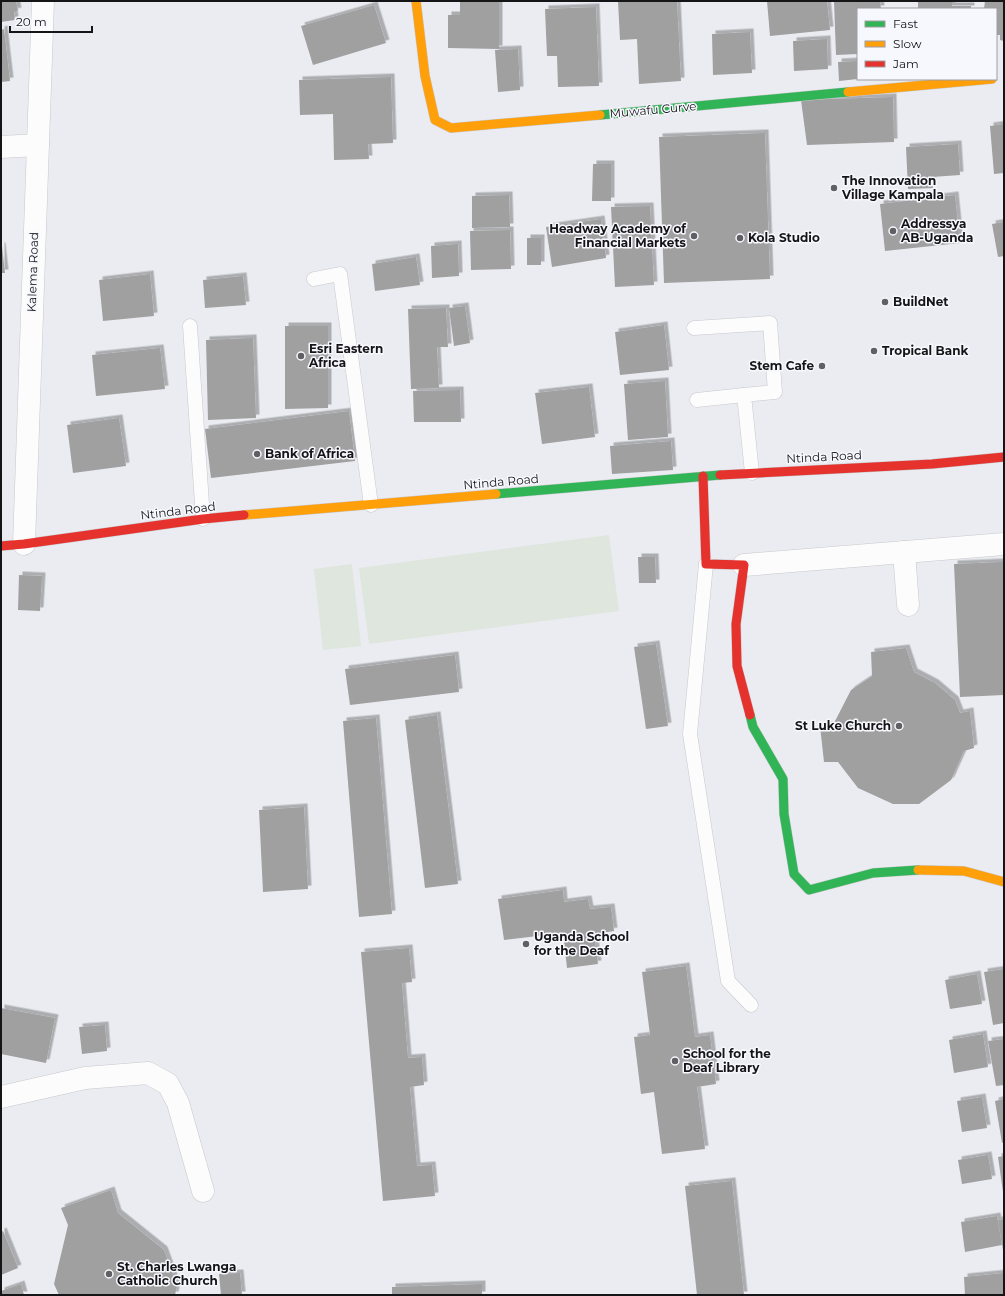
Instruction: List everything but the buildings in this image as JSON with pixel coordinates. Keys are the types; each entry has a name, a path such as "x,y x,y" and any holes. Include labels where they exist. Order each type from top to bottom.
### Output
{"street":[{"name":"Kalema Road","path":"24,544 43,1"},
{"name":"Muwafu Curve","path":"416,1 430,103 436,120 451,128 981,80"},
{"path":"1,147 38,145"},
{"name":"Ntinda Road","path":"1,546 203,519 703,476 932,464 1004,457"},
{"path":"703,476 706,564 744,566 1004,544"},
{"path":"904,552 908,605"},
{"path":"744,566 736,624 737,666 753,727 783,779 784,814 794,874 809,890 873,873 917,870 964,871 1004,882"},
{"path":"1,1097 85,1078 148,1073 168,1084 178,1103 203,1192"}],"lane":[{"path":"314,279 340,274 371,505"},
{"path":"694,328 770,323 775,392 697,400"},
{"path":"190,326 203,519"},
{"path":"744,395 752,474"},
{"path":"706,564 690,734 728,981 751,1004"}],"shaded area":[{"path":"609,535 619,611 369,644 359,568"},
{"path":"352,564 361,646 323,650 314,569"}],"traffic: fast":[{"path":"600,115 848,92"},
{"path":"496,494 720,475"},
{"path":"750,715 753,727 783,779 784,814 794,874 809,890 873,873 918,870"}],"traffic: slow":[{"path":"416,1 425,76 435,120 451,128 600,115"},
{"path":"848,92 981,80"},
{"path":"244,515 496,494"},
{"path":"918,870 964,871 1004,882"}],"traffic: jam":[{"path":"720,475 932,464 1004,457"},
{"path":"703,476 706,564 744,565 736,624 737,666 750,715"},
{"path":"1,546 203,519 244,515"}],"place":[{"name":"The Innovation Village Kampala","path":"834,188"},
{"name":"Addressya AB-Uganda","path":"893,231"},
{"name":"Headway Academy of Financial Markets","path":"694,236"},
{"name":"Kola Studio","path":"740,238"},
{"name":"BuildNet","path":"885,302"},
{"name":"Tropical Bank","path":"874,351"},
{"name":"Esri Eastern Africa","path":"301,356"},
{"name":"Stem Cafe","path":"822,366"},
{"name":"Bank of Africa","path":"257,454"},
{"name":"St Luke Church","path":"899,726"},
{"name":"Uganda School for the Deaf","path":"526,944"},
{"name":"School for the Deaf Library","path":"675,1061"},
{"name":"St. Charles Lwanga Catholic Church","path":"109,1274"}]}
